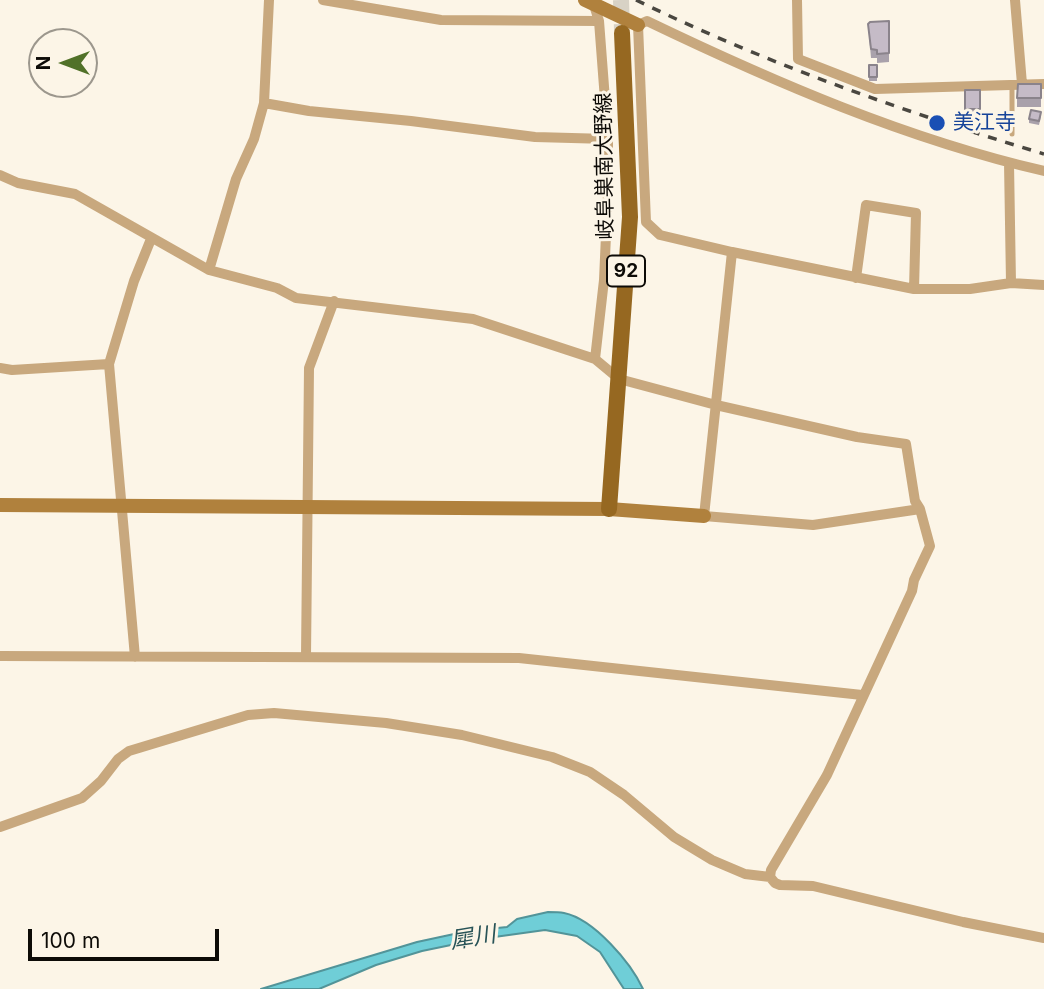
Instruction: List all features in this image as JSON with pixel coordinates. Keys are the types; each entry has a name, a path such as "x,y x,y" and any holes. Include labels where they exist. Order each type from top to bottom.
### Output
{"main road":[{"name":"岐阜巣南大野線","path":"608,509 630,217 622,33"}],"street":[{"path":"209,270 236,179 254,139 264,103 269,0"},
{"path":"323,0 441,20 599,21"},
{"path":"797,0 797,59 875,89 1044,84"},
{"path":"1016,0 1017,85"},
{"path":"589,2 599,21 608,139 604,281 595,359"},
{"path":"589,2 638,24 646,21 758,74 868,116 1009,163 1044,170"},
{"path":"638,24 646,222 660,235 914,289 970,289 1011,283 1044,285"},
{"path":"264,103 309,111 411,121 535,138 608,139"},
{"path":"1009,163 1011,283"},
{"path":"0,175 18,183 75,194 209,270 277,288 296,298 473,319 595,359 619,379 716,405 857,437 906,444 915,501 920,509 930,545 912,591 827,775 771,870 770,877"},
{"path":"856,278 866,205 916,213 914,289"},
{"path":"135,657 109,364 134,281 151,239"},
{"path":"704,516 732,252"},
{"path":"306,656 309,368 334,301"},
{"path":"0,368 12,370 109,364"},
{"path":"0,505 608,509 813,525 920,509"},
{"path":"0,656 519,658 862,695"},
{"path":"0,827 82,798 101,781 118,759 129,751 248,715 274,713 423,728 552,757 590,772 624,795 674,837 712,860 745,874 770,877 780,885 813,886 963,922 1044,938"}],"lane":[{"path":"1012,134 1017,85"}],"water":[{"name":"犀川","path":"548,912 576,917 599,933 621,955 643,989 624,989 600,952 577,936 545,930 422,951 376,965 319,989 261,989 417,942 468,931 507,927 517,919"}],"building":[{"path":"889,21 889,53 877,54 877,50 871,49 868,24"},
{"path":"869,65 877,65 877,77 869,77"},
{"path":"1018,84 1041,84 1041,98 1017,98"},
{"path":"965,90 980,90 980,109 965,109"},
{"path":"1031,110 1041,112 1039,121 1029,119"}],"tunnel":[{"path":"621,0 622,30"}],"railway":[{"path":"636,0 686,24 837,85 1044,154"}],"place":[{"name":"美江寺","path":"937,123"}]}
